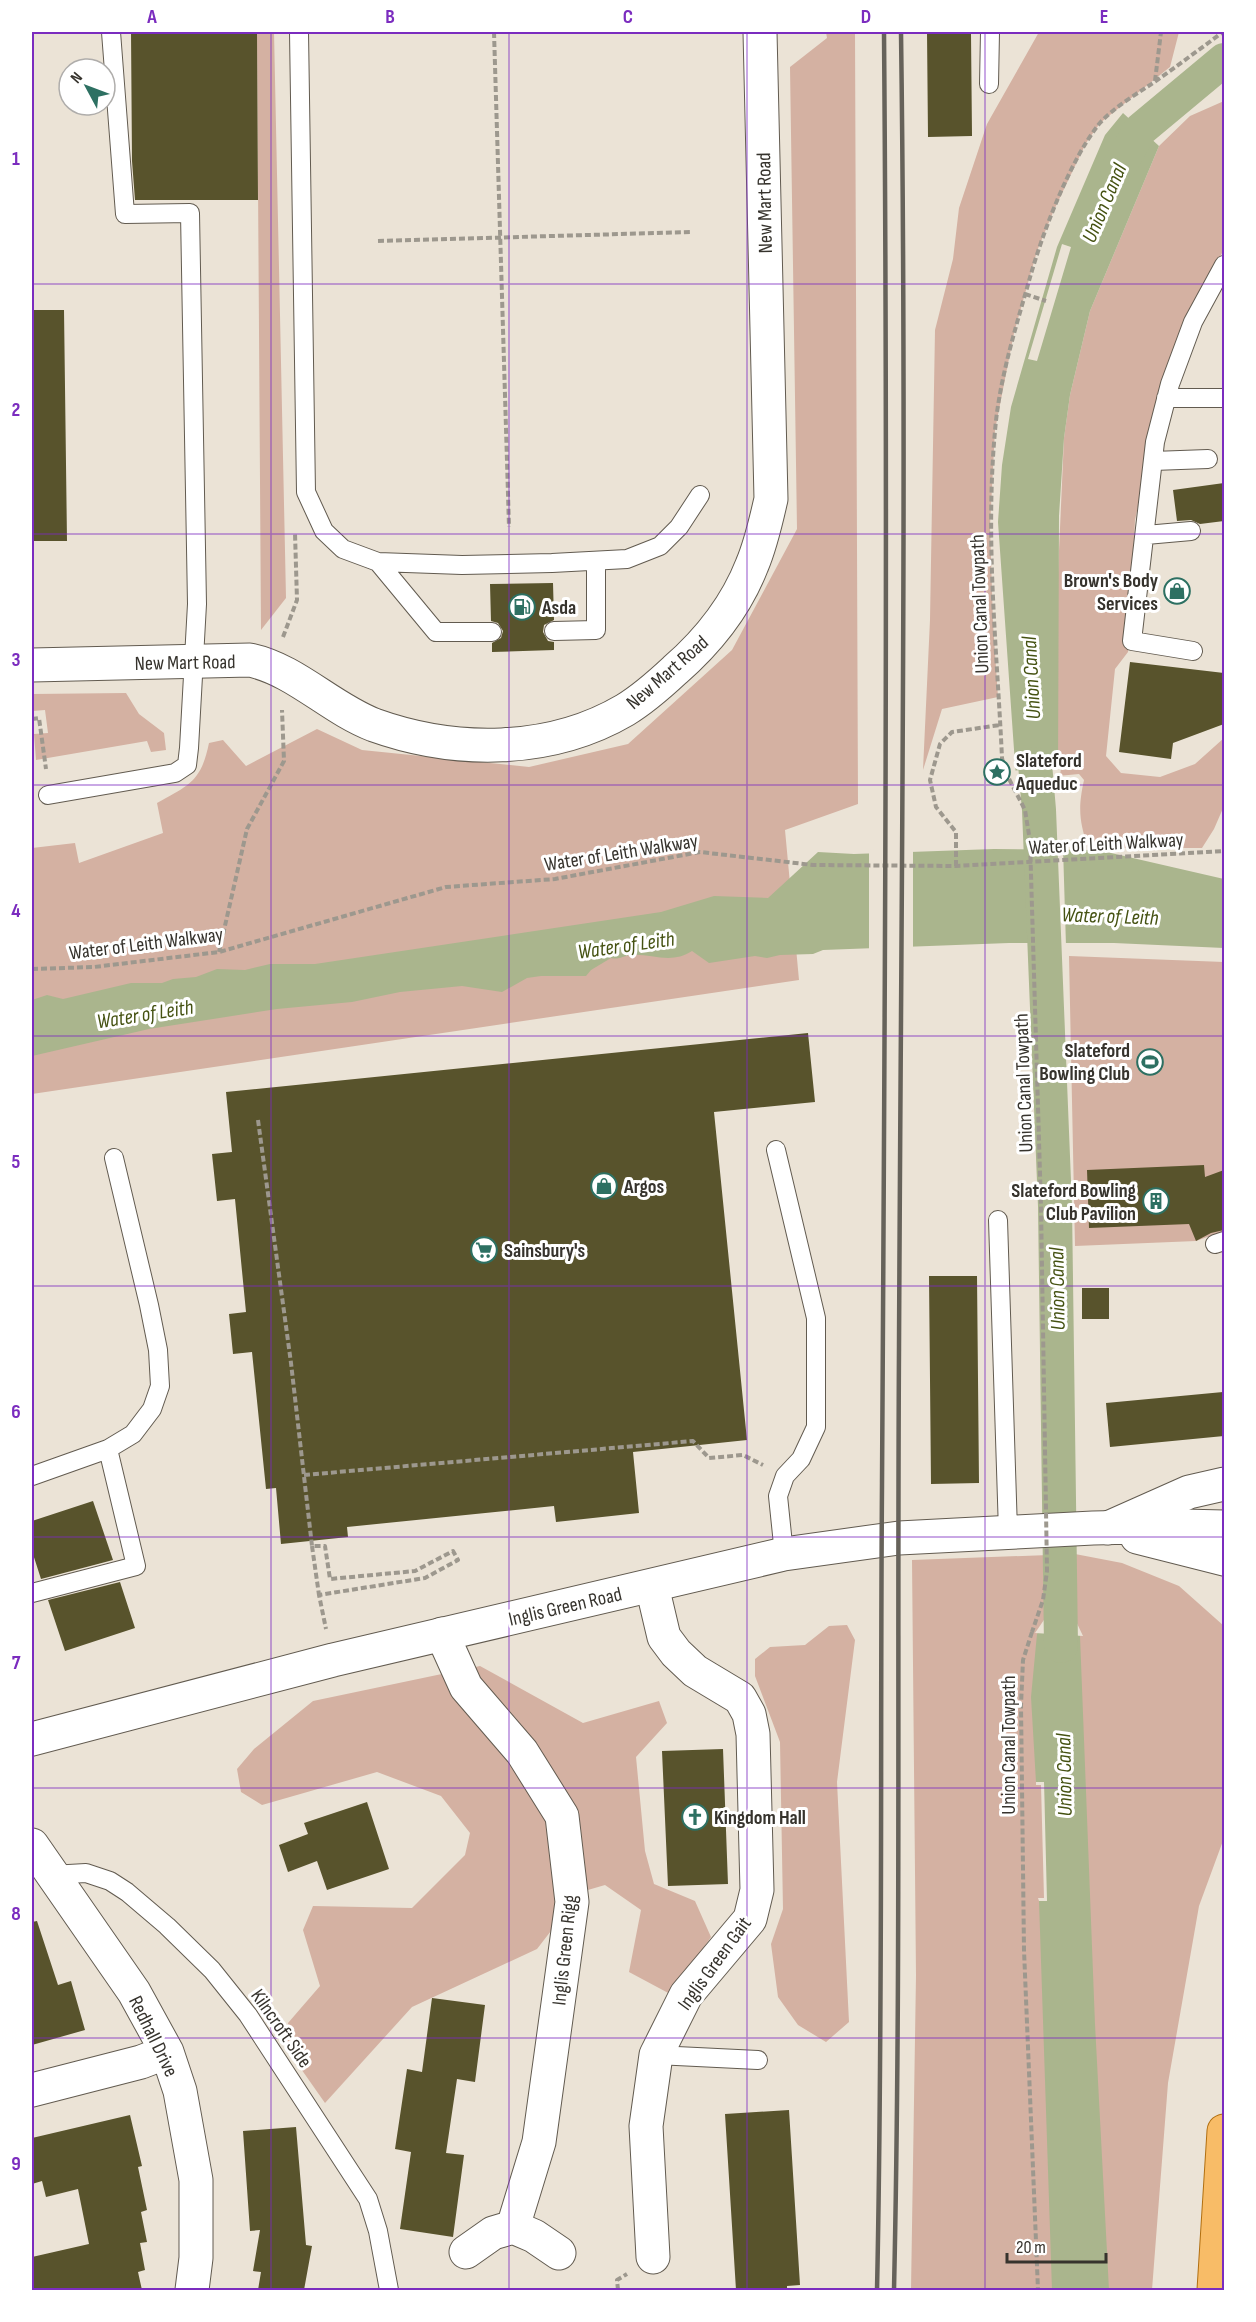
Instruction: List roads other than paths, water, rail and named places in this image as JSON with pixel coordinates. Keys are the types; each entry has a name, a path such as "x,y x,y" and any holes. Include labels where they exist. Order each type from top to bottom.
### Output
{"main road":[{"path":"1214,2290 1224,2131"}],"street":[{"name":"New Mart Road","path":"32,665 249,660 280,669 333,703 372,724 445,743 485,746 552,739 588,728 626,710 659,684 694,653 713,632 735,599 752,566 771,499 760,32"},
{"name":"Inglis Green Road","path":"1107,1529 1189,1492 1224,1484"},
{"name":"Inglis Green Road","path":"32,1739 333,1660 784,1554 899,1538 1008,1531 1224,1527"},
{"name":"Inglis Green Road","path":"1107,1529 1201,1555 1224,1559"},
{"name":"Inglis Green Gait","path":"652,1586 664,1637 676,1653 695,1671 740,1698 749,1714 753,1734 757,1890 750,1920 686,1995 656,2055 646,2126 653,2257"},
{"name":"Inglis Green Rigg","path":"442,1634 466,1688 522,1752 562,1816 572,1902 539,2142 513,2226"},
{"name":"Redhall Drive","path":"32,1845 134,1992 167,2052 180,2091 196,2180 196,2258 192,2290"},
{"path":"32,2090 141,2062 167,2052"},
{"path":"466,2252 493,2233 513,2226 534,2236 559,2253"}],"lane":[{"path":"48,795 175,773 187,765 197,604 190,213 125,214 111,32"},
{"path":"299,32 306,492 324,531 343,549 378,562 462,565 627,559 660,546 679,527 700,495"},
{"path":"989,84 990,32"},
{"path":"1193,651 1132,641 1155,442 1166,398 1193,322 1224,265"},
{"path":"1166,398 1224,398"},
{"path":"1153,461 1208,459"},
{"path":"1146,535 1191,531"},
{"path":"554,631 596,630 596,561"},
{"path":"378,562 436,632 492,632"},
{"path":"776,1150 816,1318 816,1427 801,1459 785,1476 778,1496 784,1554"},
{"path":"32,1476 108,1449 134,1434 152,1410 160,1386 159,1350 114,1158"},
{"path":"998,1220 1008,1531"},
{"path":"32,1593 136,1566 108,1449"},
{"name":"Kilncroft Side","path":"51,1875 86,1873 110,1881 128,1892 212,1970 249,2015 368,2199 378,2231 389,2290"},
{"path":"656,2055 758,2060"}],"water":[{"path":"1123,113 1159,146 1090,311 1070,395 1064,438 1059,516 1058,776 1016,778 998,522 1002,465 1011,407 1057,247 1105,135"},
{"name":"Water of Leith","path":"994,849 1098,850 1224,879 1224,948 1114,943 1009,943 823,950 813,954 780,955 767,958 755,956 709,963 692,951 669,958 630,955 611,958 591,970 586,976 527,978 502,992 462,986 400,992 352,1002 277,1009 149,1029 32,1056 32,1000 47,995 63,999 131,983 162,983 173,979 196,977 217,969 245,970 270,964 315,964 661,912 714,896 768,898 818,852 854,854"},
{"path":"1061,1598 1080,1636 1095,2024 1109,2290 1052,2290 1039,1901 1046,1901 1044,1782 1036,1782 1031,1697 1037,1634"}],"waterway":[{"name":"Union Canal","path":"1117,170 1140,130 1224,60"},
{"name":"Union Canal","path":"1035,764 1039,810 1055,1206 1061,1646"}],"railway":[{"path":"877,2290 881,1988 886,758 884,32"},
{"path":"894,2290 898,1937 898,1466 904,525 901,32"}],"place":[{"name":"Brown's Body Services","path":"1177,591"},
{"name":"Asda","path":"522,607"},
{"name":"Slateford Aqueduc","path":"997,772"},
{"name":"Slateford Bowling Club","path":"1150,1062"},
{"name":"Argos","path":"604,1186"},
{"name":"Slateford Bowling Club Pavilion","path":"1156,1201"},
{"name":"Sainsbury's","path":"484,1250"},
{"name":"Kingdom Hall","path":"695,1817"}]}
